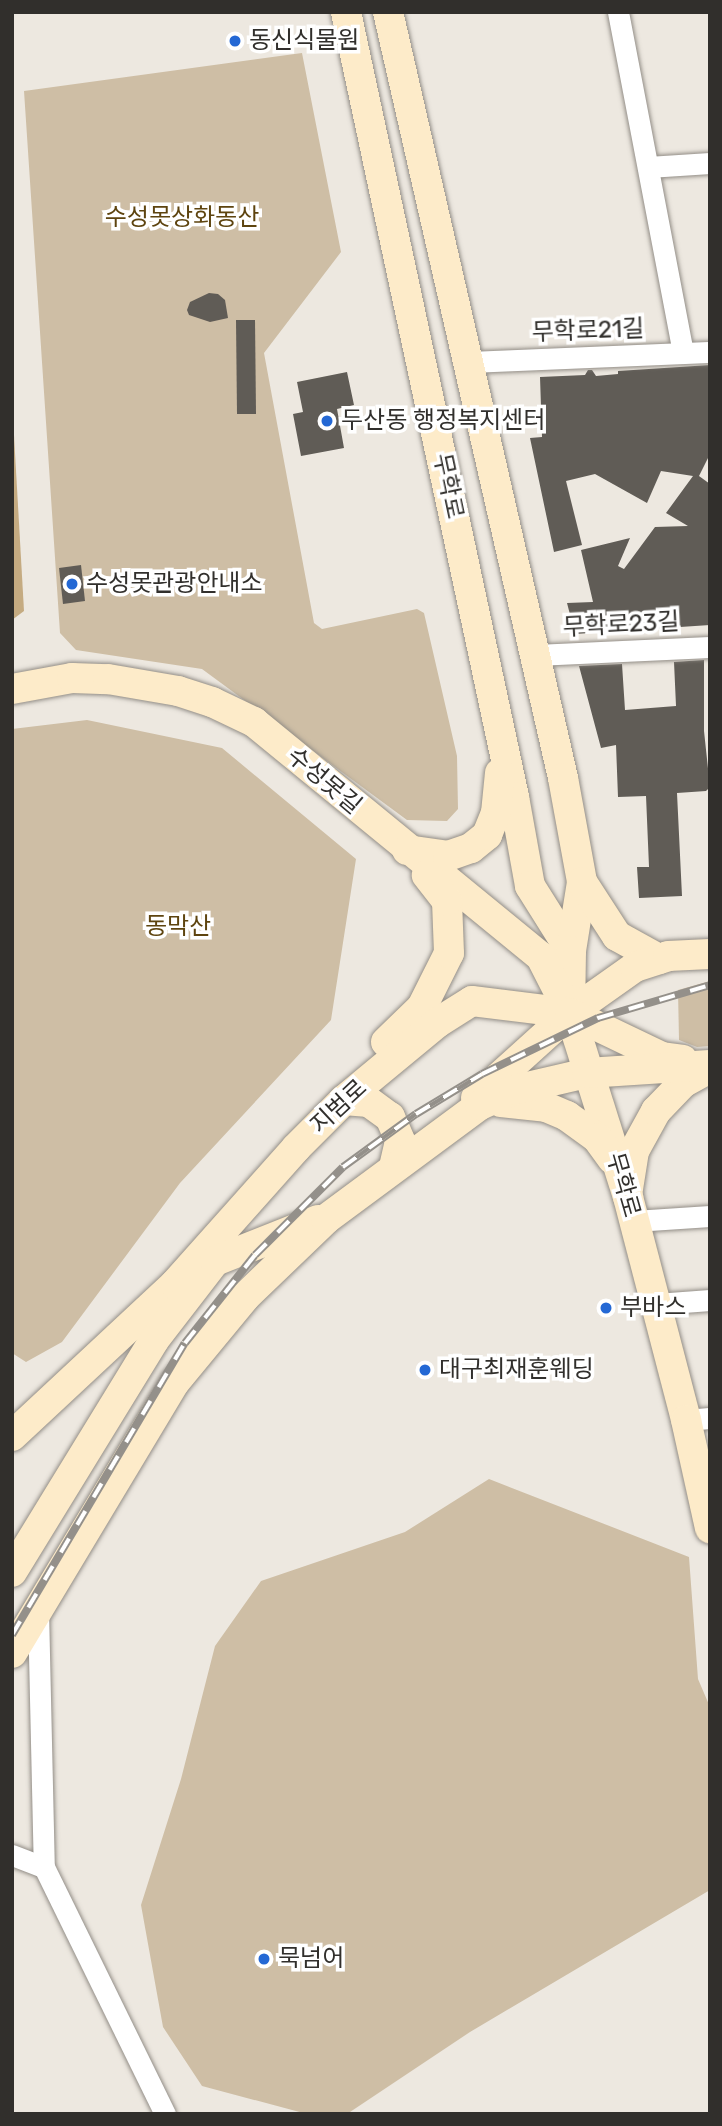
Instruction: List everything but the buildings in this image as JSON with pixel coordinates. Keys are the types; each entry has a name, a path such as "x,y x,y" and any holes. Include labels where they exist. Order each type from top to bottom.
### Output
{"main road":[{"name":"무학로","path":"346,12 503,742 530,886 571,951"},
{"name":"무학로","path":"388,12 534,655 582,882 571,951 570,1013 631,1209 656,1304 698,1419 710,1528"},
{"name":"수성못길","path":"12,689 72,678 107,679 178,691 212,702 254,722 407,850 541,957 570,1013"},
{"path":"407,850 448,856 471,848 487,835 496,813 503,742"},
{"path":"296,1148 354,1073 422,1007 449,953 447,901 407,850"},
{"path":"582,882 617,936 659,959"},
{"path":"425,1144 570,1013 635,967 659,959 710,954"},
{"name":"지범로","path":"12,1436 175,1284 296,1148 344,1100 437,1023 472,1001 570,1013 662,1058 710,1066"},
{"path":"12,1653 175,1382 245,1297 335,1213 394,1166 480,1105 514,1090 587,1073 710,1066"},
{"path":"631,1209 635,1152 656,1111 683,1083 710,1066"},
{"path":"344,1100 369,1102 390,1117 400,1141 394,1166"},
{"path":"480,1105 524,1103 567,1116 597,1138 618,1168"},
{"path":"12,1572 154,1340 215,1261 335,1213"}],"street":[{"path":"618,12 683,353"},
{"path":"648,167 710,163"},
{"name":"무학로21길","path":"468,362 710,352"},
{"name":"무학로23길","path":"534,655 710,646"},
{"path":"631,1209 710,1216"},
{"path":"656,1304 710,1300"},
{"path":"38,1610 44,1867 165,2114"},
{"path":"12,1855 44,1867"}],"green space":[{"name":"수성못상화동산","path":"302,53 341,252 264,353 314,623 322,629 417,609 424,613 457,756 458,809 447,821 407,820 202,669 76,650 60,633 24,91"},
{"name":"동막산","path":"87,720 222,748 356,859 331,1020 180,1183 62,1342 26,1362 12,1353 12,729"},
{"path":"710,981 710,1046 697,1047 679,1040 678,990"},
{"path":"489,1479 689,1557 698,1679 710,1707 710,1890 470,2032 347,2114 307,2114 202,2086 163,2027 141,1905 181,1779 215,1646 261,1581 405,1532"}],"shaded area":[{"path":"12,400 24,611 12,620"}],"railway":[{"path":"12,1635 185,1343 255,1255 343,1167 416,1114 482,1074 598,1018 710,985"}],"place":[{"name":"동신식물원","path":"235,41"},
{"name":"두산동 행정복지센터","path":"327,421"},
{"name":"수성못관광안내소","path":"72,584"},
{"name":"부바스","path":"606,1308"},
{"name":"대구최재훈웨딩","path":"425,1370"},
{"name":"묵넘어","path":"264,1959"}]}
